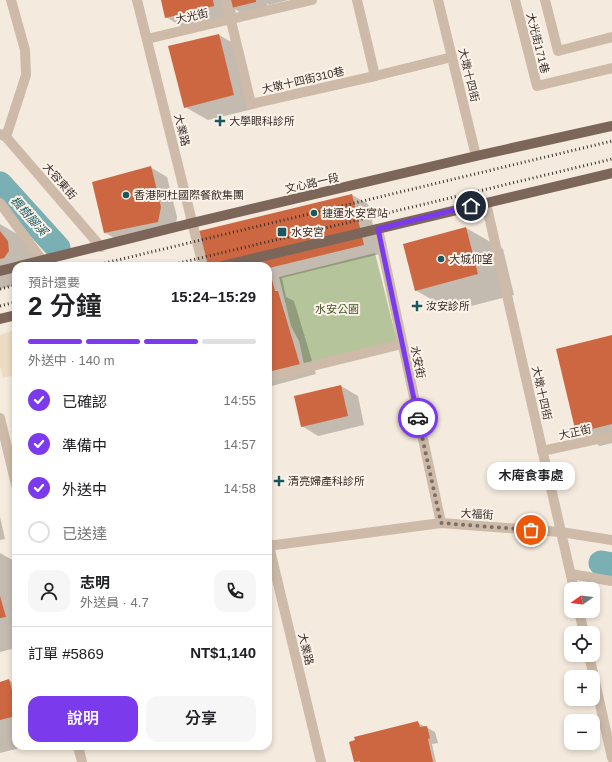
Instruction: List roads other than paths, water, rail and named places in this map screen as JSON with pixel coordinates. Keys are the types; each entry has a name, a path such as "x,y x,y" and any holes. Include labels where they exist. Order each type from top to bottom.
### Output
{"main road":[{"name":"文心路一段","path":"34,262 476,156 612,126"},
{"path":"239,262 612,172"},
{"name":"文心路一段","path":"0,271 12,267"},
{"path":"0,319 12,316"}],"street":[{"path":"3,136 26,75 25,50 11,0"},
{"name":"大業路","path":"136,0 202,262"},
{"path":"226,0 230,20"},
{"name":"大光街","path":"147,39 312,0"},
{"path":"357,0 375,76"},
{"name":"大墩十四街","path":"438,0 476,156"},
{"name":"大光街171巷","path":"515,0 536,86 612,68"},
{"path":"545,0 558,51 612,37"},
{"name":"大墩十四街310巷","path":"230,20 251,104 452,58"},
{"name":"大容東街","path":"3,136 101,247"},
{"path":"0,203 42,260"},
{"name":"大墩十四街","path":"486,203 573,582"},
{"name":"水安街","path":"378,229 441,523"},
{"path":"272,376 402,344"},
{"path":"0,418 12,468"},
{"name":"大正街","path":"542,451 612,436"},
{"name":"大福街","path":"272,544 441,523 561,532 612,540"},
{"name":"大業路","path":"272,561 321,762"},
{"path":"571,574 612,581"},
{"path":"591,662 612,758"},
{"path":"79,750 82,762"}],"waterway":[{"name":"楓樹腳溪","path":"0,184 58,248"},
{"name":"楓樹腳溪","path":"601,563 612,565"}],"railway":[{"path":"110,262 612,141"},
{"path":"184,262 612,159"},
{"path":"0,289 12,286"},
{"path":"0,306 12,303"}],"place":[{"name":"大學眼科診所","path":"220,121"},
{"name":"香港阿杜國際餐飲集團","path":"126,195"},
{"name":"捷運水安宮站","path":"314,213"},
{"name":"水安宮","path":"282,232"},
{"name":"大城仰望","path":"441,259"},
{"name":"汝安診所","path":"417,306"},
{"name":"清亮婦產科診所","path":"279,481"},
{"name":"木庵食事處","path":"531,530"}],"park label":[{"name":"水安公園","path":"337,309"}]}
